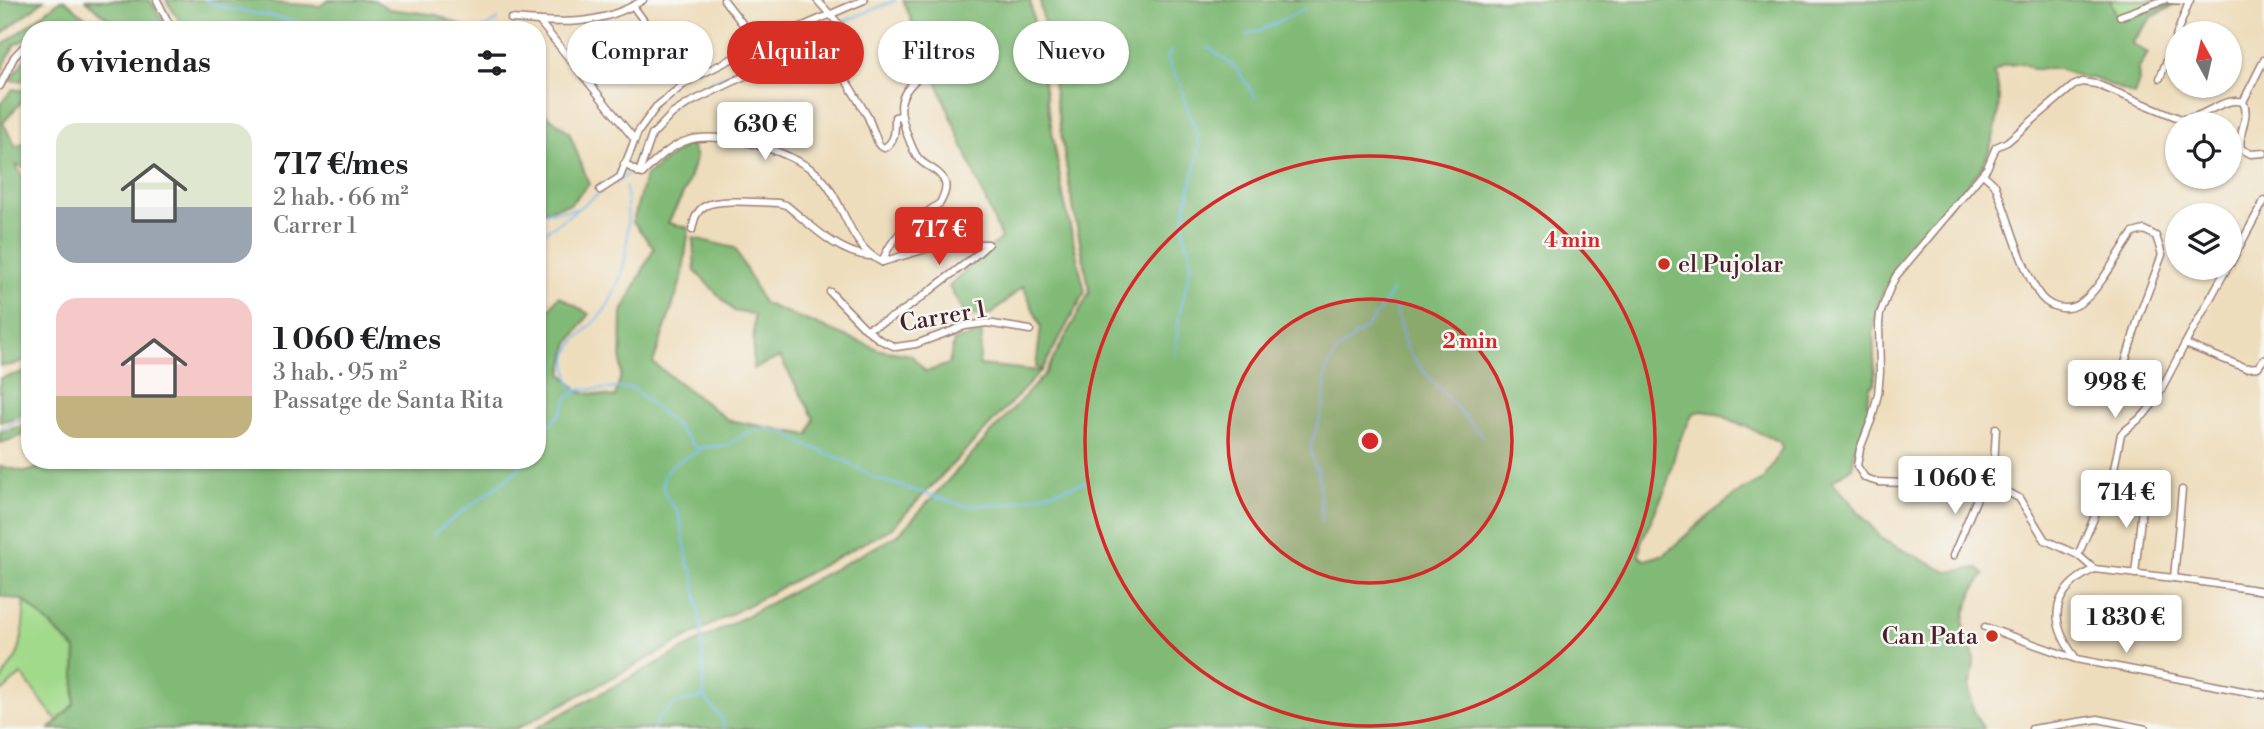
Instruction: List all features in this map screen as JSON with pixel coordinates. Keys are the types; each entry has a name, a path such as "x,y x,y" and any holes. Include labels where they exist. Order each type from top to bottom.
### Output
{"street":[{"path":"157,0 168,21"},
{"path":"546,21 582,22 608,17 643,0"},
{"path":"724,0 740,21"},
{"path":"817,0 836,21"},
{"path":"814,21 864,0"},
{"path":"2120,16 2164,0"},
{"path":"2170,0 2191,1 2183,21"},
{"path":"632,6 643,21"},
{"path":"511,19 539,21"},
{"path":"546,30 635,140"},
{"path":"0,86 14,57 21,50"},
{"path":"2264,60 2243,102 2246,110 2240,133 2241,149 2250,154 2264,153"},
{"path":"2160,78 2165,65"},
{"path":"2094,569 2078,555 2045,540 2019,498 1993,487 1872,481 1861,474 1857,463 1878,394 1880,314 1896,276 1983,174 1996,147 2007,142 2073,86 2082,82 2096,83 2181,119 2201,116 2234,100 2243,102"},
{"path":"600,190 620,177 635,140 656,107 684,84"},
{"path":"639,173 652,135 671,114 728,84"},
{"path":"848,84 868,117 879,145 884,148 891,144 894,136 895,117 901,116"},
{"path":"692,230 696,214 704,206 715,203 779,203 786,205 825,237 859,255 882,262 897,234 940,203 946,184 941,175 919,160 901,116 900,102 910,84"},
{"path":"624,164 642,174 660,156 689,140 713,138 780,152 806,165 824,181 869,256"},
{"path":"1983,174 1995,185 2037,293 2060,309 2070,309 2083,302 2133,233 2144,230 2156,236 2162,255 2125,363 2131,374 2162,385"},
{"path":"2242,241 2264,201"},
{"name":"Carrer 1","path":"866,329 894,318 918,302 970,262 988,244 946,243 882,262"},
{"path":"2078,555 2113,474 2121,434 2144,415 2155,401 2220,280"},
{"name":"Carrer 1","path":"830,292 866,329 880,340 896,346 916,344 965,327 988,323 1030,330"},
{"path":"2185,344 2246,368 2259,367 2264,359"},
{"path":"1993,487 1996,428"},
{"path":"1954,556 1983,486"},
{"path":"2135,574 2144,489"},
{"path":"2174,578 2182,490"},
{"path":"2076,659 2066,646 2057,616 2061,597 2075,578 2094,569 2264,592"},
{"path":"1985,627 2076,659 2264,695"},
{"path":"2032,729 2098,719 2146,729"},
{"path":"2098,719 2104,729"}],"green space":[{"path":"0,0 44,0 0,35"},
{"path":"61,0 65,0 90,21 34,21"},
{"path":"86,0 150,0 163,21 110,21"},
{"path":"166,0 267,0 320,6 329,0 374,0 389,9 437,15 451,21 178,21"},
{"path":"903,0 1030,0 1034,21 1013,21 1013,84 1044,84 1063,196 1085,292 1042,370 1036,367 1041,327 1023,286 992,314 966,316 949,287 1001,238 938,84 999,84 999,21 912,21"},
{"path":"1040,0 2110,0 2118,19 2128,19 2184,0 2152,17 2131,43 2148,53 2138,70 2139,81 2134,95 2093,78 2084,78 2059,69 2032,69 2022,63 2003,66 1993,73 1999,95 1997,122 1985,160 1980,170 1936,219 1891,277 1876,313 1873,339 1875,383 1870,387 1867,402 1870,407 1852,467 1832,481 1883,540 1947,572 1978,568 1985,574 1970,600 1964,624 1974,657 1970,683 1971,701 1984,729 534,729 898,535 1045,374 1090,292 1053,84 1129,84 1129,21 1043,21","holes":["1693,413 1716,413 1780,442 1782,449 1763,480 1741,491 1665,554 1645,560 1639,556 1641,542 1666,488 1677,446"]},
{"path":"2110,0 2181,0 2128,19 2117,19"},
{"path":"21,31 21,42 14,45 0,74 0,47"},
{"path":"21,64 21,80 9,81"},
{"path":"13,89 21,90 21,102 3,123 16,147 21,144 21,166 16,165 21,174 21,362 0,366 0,104"},
{"path":"546,115 569,132 589,184 570,204 546,210"},
{"path":"690,142 696,157 686,188 668,223 689,228 682,278 653,363 728,420 809,435 814,418 780,357 753,369 754,315 734,311 695,271 693,238 735,248 763,303 880,350 911,355 926,372 949,364 954,341 982,333 979,365 1041,371 892,528 516,729 50,729 74,704 76,650 25,601 0,596 0,466 26,472 35,469 546,469 546,314 559,296 589,314 568,345 562,373 579,392 615,397 621,375 622,312 654,248 633,222 645,176"},
{"path":"21,373 21,416 0,422 0,378"},
{"path":"21,426 21,436 0,443 0,432"},
{"path":"25,601 76,650 74,704 57,721 21,674 3,691 0,689 20,647"}],"waterway":[{"path":"205,0 228,9 291,21"},
{"path":"845,21 896,0"},
{"path":"1247,34 1305,9"},
{"path":"1208,47 1236,68 1256,98"},
{"path":"1172,50 1167,59 1181,86 1189,115 1199,137 1197,160 1184,214 1184,235 1189,247 1191,265 1179,317 1175,358"},
{"path":"632,164 645,139 668,110 695,89 727,74"},
{"path":"615,184 628,174"},
{"path":"626,187 628,233 623,267 606,309 579,337 569,353 568,375 573,390 633,388 675,425 696,448 728,445 746,433 767,428 787,433 875,478 966,506 1008,504 1086,482"},
{"path":"546,232 601,192"},
{"path":"546,212 578,209"},
{"path":"1322,521 1318,471 1311,455 1311,444 1324,406 1326,369 1339,349 1368,326 1392,292"},
{"path":"1395,308 1406,347 1421,368 1482,436"},
{"path":"546,436 547,427 562,412 567,398 582,389"},
{"path":"0,429 21,420"},
{"path":"653,729 668,709 704,697 701,627 693,570 688,565 677,511 668,500 663,487 663,479 672,466 703,448"},
{"path":"433,535 518,469"},
{"path":"705,698 723,720 724,729"},
{"path":"911,729 926,729"}],"place":[{"name":"el Pujolar","path":"1664,264"},
{"name":"Can Pata","path":"1992,636"}]}
